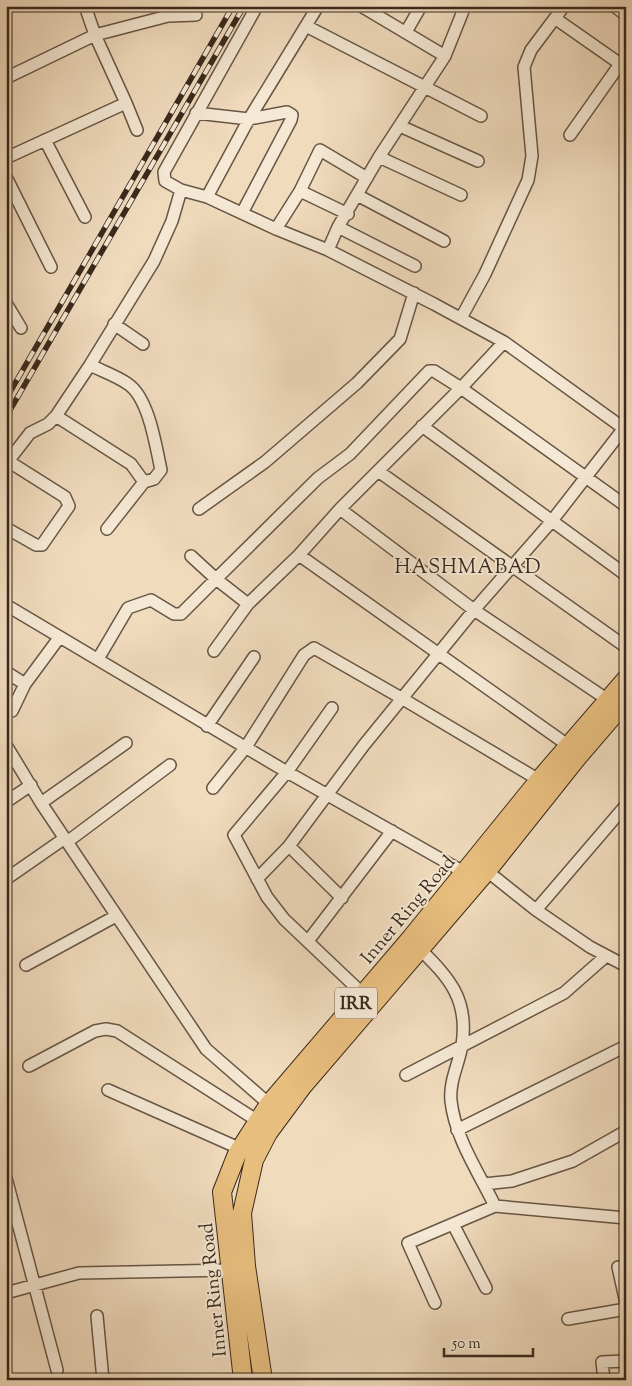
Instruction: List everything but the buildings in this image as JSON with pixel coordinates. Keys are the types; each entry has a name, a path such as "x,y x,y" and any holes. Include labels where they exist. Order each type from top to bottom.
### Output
{"highway":[{"name":"Inner Ring Road","path":"243,1380 222,1192 241,1149 269,1104 364,994 477,875 539,780 626,678"},
{"name":"Inner Ring Road","path":"263,1380 246,1266 242,1220 244,1196 254,1160 268,1133 302,1087 420,949 477,875 626,701"}],"street":[{"path":"85,6 95,35 137,130"},
{"path":"257,6 162,175 167,183 181,190 207,197 276,229 328,250 461,318 504,342 625,429 551,522 474,610 404,699 364,745 289,846 257,879"},
{"path":"207,197 250,119 318,6"},
{"path":"406,32 421,6"},
{"path":"328,250 338,227 348,214 379,157 445,56 465,6"},
{"path":"461,318 485,274 528,180 532,156 524,67 530,50 556,19 564,6"},
{"path":"614,6 626,15"},
{"path":"366,7 445,56"},
{"path":"6,78 95,35 168,16 196,14"},
{"path":"556,19 623,66 570,135"},
{"path":"306,26 481,116"},
{"path":"6,158 126,103"},
{"path":"196,113 250,119 290,112 292,118 242,213"},
{"path":"400,126 478,161"},
{"path":"45,140 85,217"},
{"path":"276,229 300,191 320,150 367,178"},
{"path":"379,157 461,196"},
{"path":"6,177 51,267"},
{"path":"6,528 36,545 42,545 69,506 65,497 7,462 30,433 48,424 56,416 90,365 154,261 172,221 181,190"},
{"path":"300,191 348,214"},
{"path":"357,195 444,241"},
{"path":"338,227 415,266"},
{"path":"199,509 265,462 357,383 400,339 414,293"},
{"path":"7,304 21,328"},
{"path":"114,324 142,344"},
{"path":"214,650 248,604 299,555 340,509 461,388 504,342"},
{"path":"90,365 128,384 140,401 154,433 160,470 154,479 144,482 107,529"},
{"path":"98,659 128,608 150,600 174,614 180,614 318,478 350,454 425,374 434,371 461,388 626,506"},
{"path":"56,416 131,464 144,482"},
{"path":"422,426 626,575"},
{"path":"378,471 626,647"},
{"path":"340,509 474,610 608,700"},
{"path":"299,555 569,746"},
{"path":"191,556 248,604"},
{"path":"6,605 327,796 477,875 536,910 606,956 626,966"},
{"path":"12,711 26,684 59,638"},
{"path":"213,788 246,747 304,655 311,649 316,649 404,699 539,780"},
{"path":"208,726 254,656"},
{"path":"6,672 26,684"},
{"path":"332,708 287,772 234,834 257,879 284,919 364,994"},
{"path":"42,803 126,743"},
{"path":"6,745 66,840 206,1049 269,1104"},
{"path":"6,879 66,840 170,765"},
{"path":"6,802 32,785"},
{"path":"536,910 626,805"},
{"path":"308,942 392,831"},
{"path":"289,846 342,898"},
{"path":"26,965 116,916"},
{"path":"420,949 448,978 459,1002 462,1045 452,1078 450,1098 457,1130 496,1206"},
{"path":"406,1075 564,993 606,956"},
{"path":"29,1066 95,1031 106,1029 117,1031 258,1121"},
{"path":"457,1130 626,1046"},
{"path":"108,1090 241,1149"},
{"path":"484,1184 512,1181 573,1161 626,1131"},
{"path":"6,1178 57,1370"},
{"path":"435,1303 408,1243 496,1206 626,1218"},
{"path":"453,1224 486,1288"},
{"path":"618,1267 626,1303"},
{"path":"6,1293 79,1273 231,1270"},
{"path":"568,1319 626,1309"},
{"path":"97,1316 103,1380"},
{"path":"604,1380 602,1362 626,1361"}],"railway":[{"path":"6,399 233,6"},
{"path":"6,417 244,6"}],"district":[{"name":"HASHMABAD","path":"468,566"}]}
